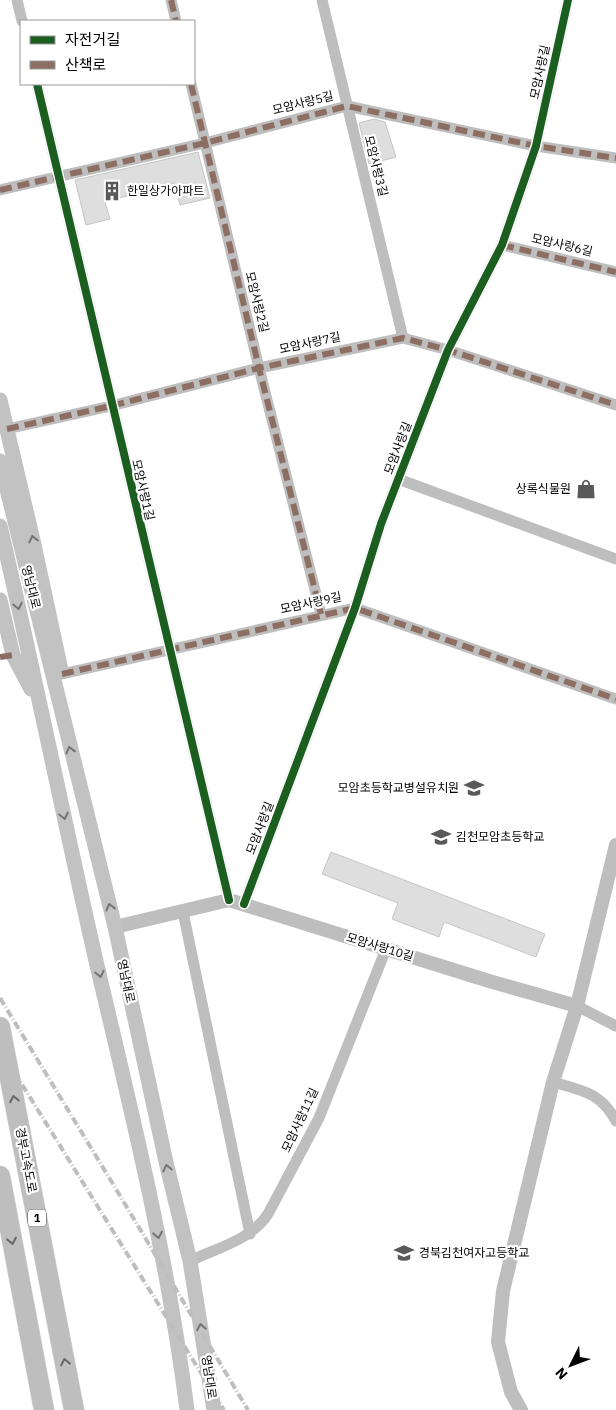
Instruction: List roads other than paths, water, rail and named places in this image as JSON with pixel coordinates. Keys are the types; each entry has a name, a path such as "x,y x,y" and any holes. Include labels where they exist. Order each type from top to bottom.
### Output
{"highway":[{"name":"경부고속도로","path":"0,1027 74,1410"},
{"name":"1","path":"0,1176 44,1410"}],"main road":[{"path":"0,400 62,674 59,706"},
{"name":"영남대로","path":"0,460 59,706 115,927 166,1162 190,1260 214,1410"},
{"name":"영남대로","path":"0,526 96,959 144,1163 168,1284 187,1410"},
{"path":"0,600 13,655 40,705"}],"street":[{"path":"17,0 22,20"},
{"path":"171,0 176,20"},
{"name":"모암사랑3길","path":"322,0 403,338"},
{"name":"모암사랑길","path":"244,904 355,608 381,524 448,350 502,246 536,146 568,0"},
{"name":"모암사랑1길","path":"37,85 111,406 229,900"},
{"name":"모암사랑2길","path":"191,85 259,368 322,614"},
{"name":"모암사랑5길","path":"0,190 205,143 347,106 536,146 616,158"},
{"name":"모암사랑6길","path":"502,246 616,272"},
{"name":"모암사랑7길","path":"7,429 111,406 259,368 403,338 448,350 616,405"},
{"path":"398,479 616,559"},
{"name":"모암사랑9길","path":"62,674 355,608 616,699"},
{"path":"521,1410 511,1392 498,1342 503,1291 553,1082 577,1006 616,845"},
{"name":"모암사랑10길","path":"115,927 229,900 577,1006"},
{"path":"183,912 250,1234"},
{"name":"모암사랑11길","path":"190,1260 250,1234 262,1223 268,1214 318,1118 386,949"},
{"path":"577,1006 616,1026"},
{"path":"553,1082 593,1094 610,1110 616,1121"}],"railway":[{"path":"0,998 248,1410"},
{"path":"0,1049 224,1410"}],"place":[{"name":"한일상가아파트","path":"112,191"},
{"name":"상록식물원","path":"586,489"},
{"name":"모암초등학교병설유치원","path":"474,788"},
{"name":"김천모암초등학교","path":"441,837"},
{"name":"경북김천여자고등학교","path":"404,1253"}]}
